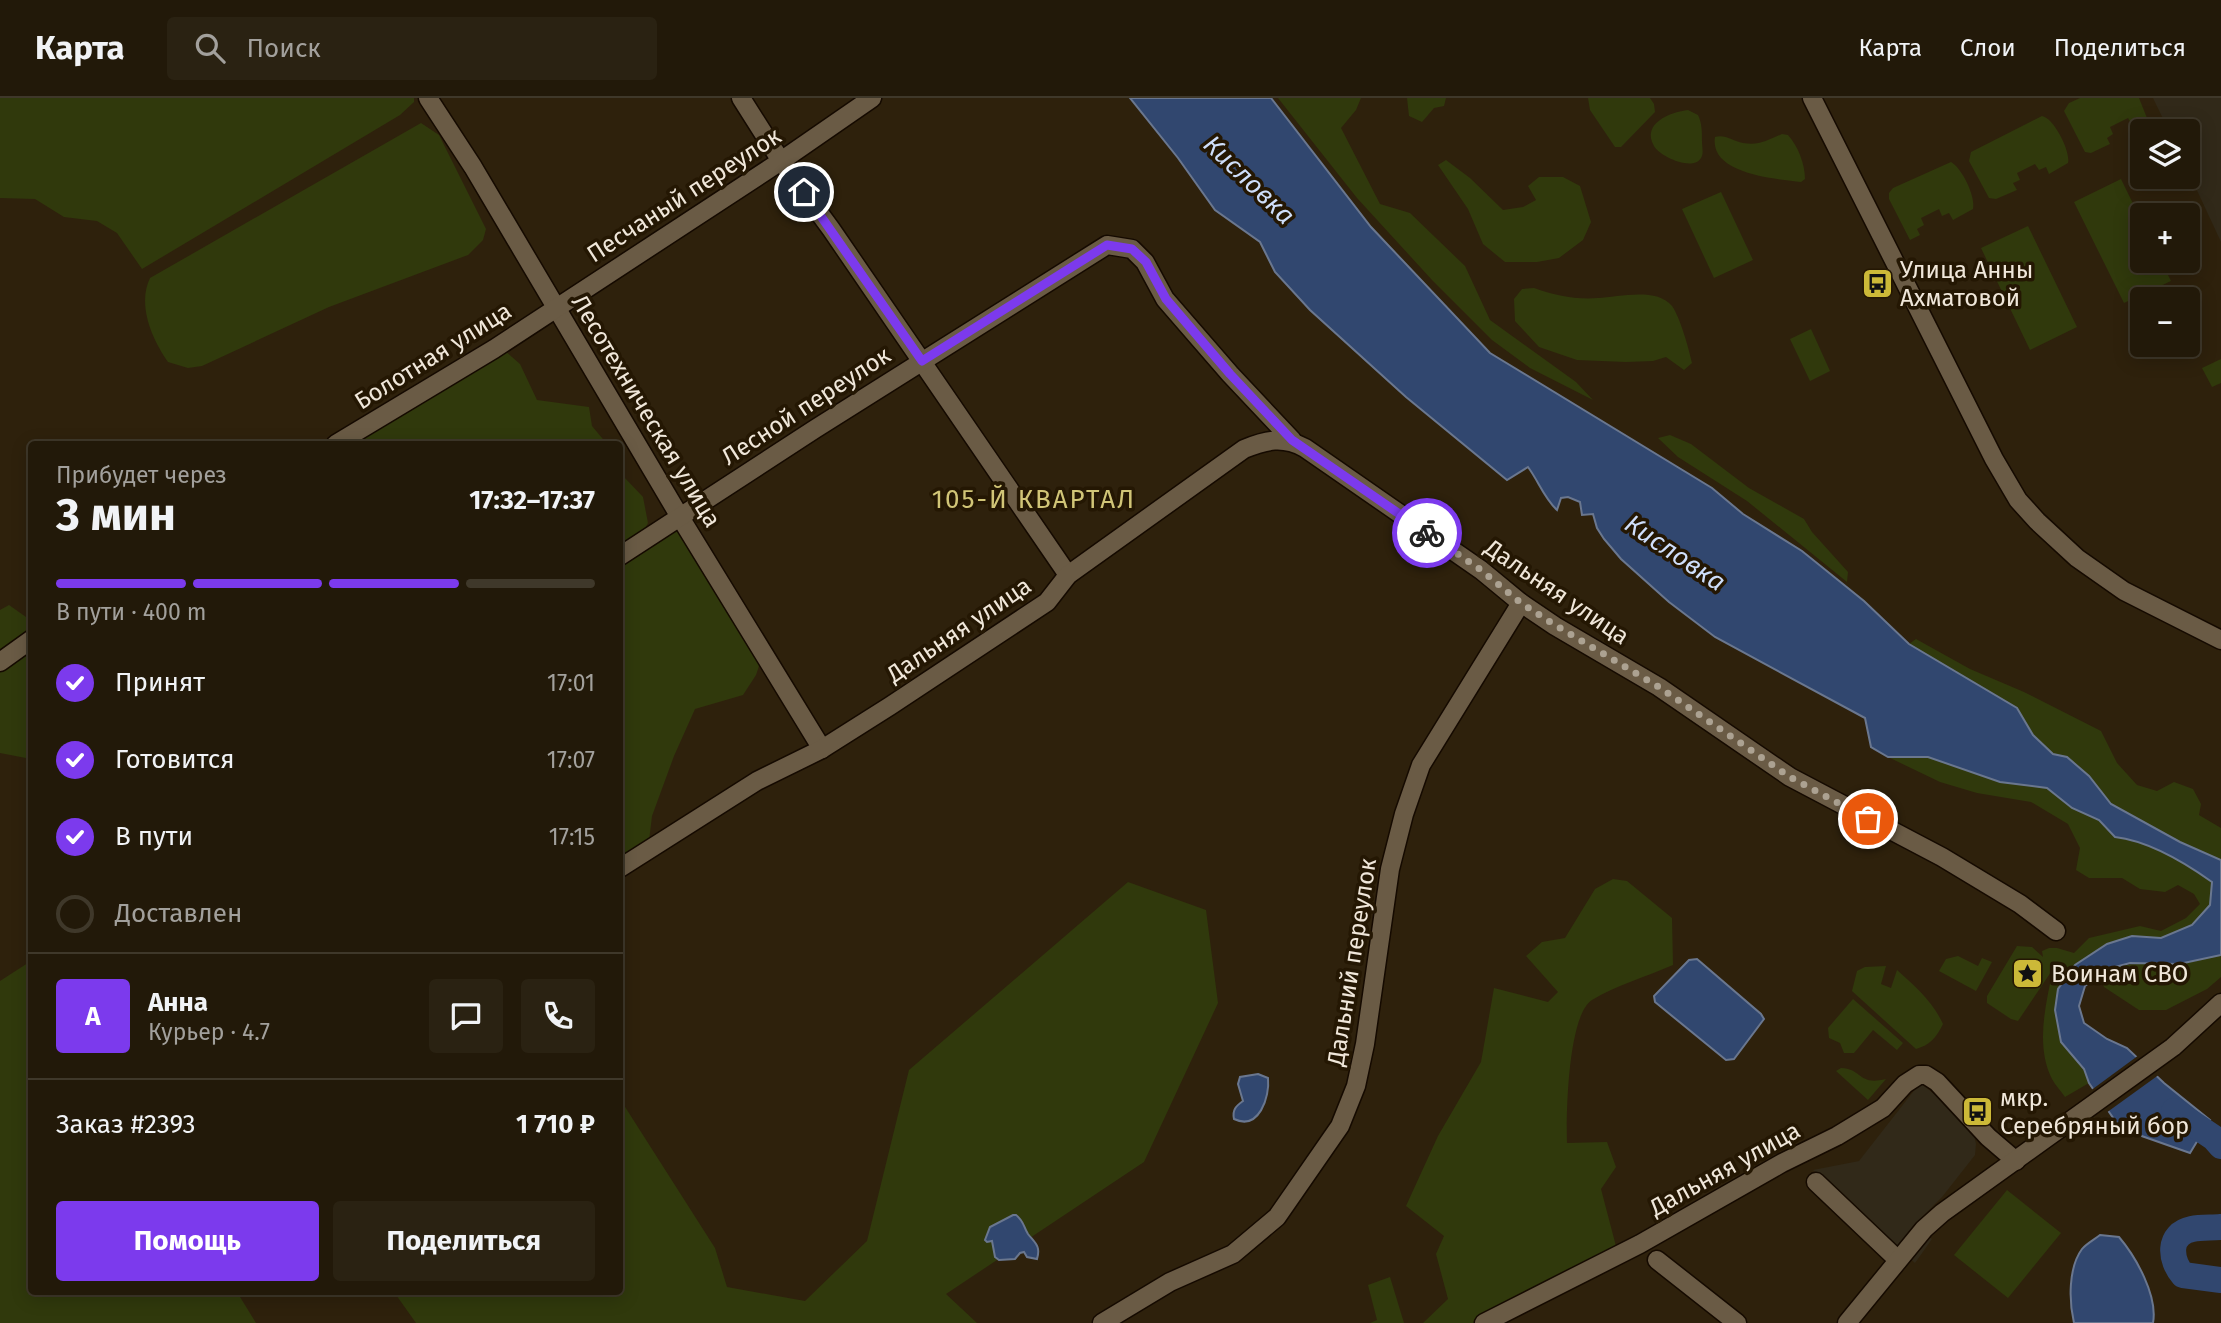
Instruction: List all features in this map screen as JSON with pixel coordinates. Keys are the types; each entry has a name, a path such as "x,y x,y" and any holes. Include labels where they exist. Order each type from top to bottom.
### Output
{"street":[{"name":"Лесотехническая улица","path":"428,98 473,167 680,517 822,749"},
{"path":"741,98 781,161 831,229 1068,575"},
{"name":"Песчаный переулок","path":"556,308 781,161 872,98"},
{"path":"1812,98 1990,450 2018,500 2077,558 2108,580 2143,601 2221,640"},
{"name":"Лесной переулок","path":"623,554 1107,245 1132,249 1146,262 1166,299 1230,374 1292,440"},
{"name":"Болотная улица","path":"341,441 494,349 556,308"},
{"name":"Дальняя улица","path":"623,866 757,781 822,749 1047,602 1068,575 1244,449 1277,439 1292,440 1481,570 1521,603 1659,687 1790,777 1942,858 2020,904 2056,931"},
{"name":"Дальний переулок","path":"1102,1323 1170,1282 1233,1254 1277,1217 1340,1126 1356,1086 1365,1044 1390,869 1404,814 1421,765 1521,603"},
{"path":"0,662 28,642"},
{"path":"1847,1323 1924,1229 1942,1213 2173,1047 2221,1003"},
{"name":"Дальняя улица","path":"1484,1323 1640,1244 1782,1163 1837,1136 1884,1108 1913,1077 1926,1075 1932,1078 1988,1137 2016,1161"},
{"path":"1816,1182 1899,1260"},
{"path":"1657,1260 1737,1323"}],"shaded area":[{"path":"2153,98 2221,98 2221,242 2196,189 2200,189 2200,119 2163,119"},
{"path":"1920,1083 1951,1107 1974,1135 1976,1144 1975,1155 1942,1197 1914,1225 1932,1239 1915,1263 1813,1170 1859,1161"}],"green space":[{"path":"0,98 414,98 414,102 400,115 142,269 117,233 97,221 64,217 35,199 0,198"},
{"path":"1278,98 1361,98 1356,110 1341,128 1380,204 1410,213 1465,266 1490,320 1576,382 1593,400 1530,368 1492,340 1432,280 1357,198"},
{"path":"1407,98 1446,98 1444,106 1434,108 1422,122 1409,116"},
{"path":"1588,98 1650,98 1655,112 1621,147 1615,147 1590,110"},
{"path":"2080,98 2139,98 2147,119 2130,119 2130,122 2128,118 2110,127 2113,134 2107,138 2110,144 2091,153 2085,152 2064,111 2069,103"},
{"path":"1688,110 1698,115 1703,152 1697,162 1684,163 1657,150 1651,138 1651,131 1666,116"},
{"path":"2042,116 2052,123 2061,136 2068,163 2049,174 2046,167 2039,170 2035,164 2017,173 2020,180 2013,183 2017,190 1996,199 1989,198 1969,161 1971,152"},
{"path":"421,123 439,135 486,229 483,240 468,255 329,307 202,366 188,368 168,362 148,322 145,299 150,278"},
{"path":"1782,134 1788,135 1800,155 1805,179 1801,182 1761,176 1733,167 1722,159 1716,149 1715,137 1722,136 1754,144"},
{"path":"1446,160 1470,178 1503,210 1523,207 1536,200 1528,186 1539,177 1563,177 1580,186 1591,222 1583,240 1559,258 1537,262 1505,262 1483,244 1468,209 1438,165"},
{"path":"1951,162 1967,183 1973,209 1953,220 1949,213 1942,216 1939,209 1921,218 1924,225 1917,229 1920,235 1910,240 1889,199 1889,193 1893,188"},
{"path":"2121,179 2133,203 2130,203 2130,273 2167,273 2171,281 2158,287 2130,287 2130,300 2124,303 2074,202"},
{"path":"1721,192 1753,260 1714,278 1682,209"},
{"path":"2028,226 2077,327 2030,350 1981,248"},
{"path":"1534,288 1573,298 1637,294 1665,300 1672,306 1678,318 1692,363 1684,370 1666,357 1653,361 1626,362 1577,360 1539,347 1515,321 1514,299 1522,289"},
{"path":"1811,329 1830,371 1810,381 1790,339"},
{"path":"504,350 520,364 537,400 589,407 592,426 604,441 359,441 480,368"},
{"path":"2221,359 2221,383 2212,387 2202,368"},
{"path":"1670,435 1691,444 1749,488 1804,519 1812,532 1848,572 1847,582 1747,501 1678,457 1658,438"},
{"path":"623,476 643,497 648,523 641,536 623,551"},
{"path":"677,531 700,538 755,646 759,666 743,695 695,709 652,816 648,849 623,868 623,566"},
{"path":"9,605 28,617 28,758 0,753 0,610"},
{"path":"1916,639 1970,669 2024,692 2101,731 2117,763 2137,785 2157,791 2174,782 2193,789 2201,804 2199,815 2221,828 2221,860 2180,842 2111,804 2089,776 2067,757 2053,755 2033,735 2017,708 1909,644"},
{"path":"1888,757 1928,757 2000,782 2047,788 2072,808 2099,820 2115,837 2141,843 2166,854 2212,882 2210,905 2192,925 2161,938 2132,936 2075,965 2085,1069 2089,1083 2065,1097 2052,1079 2044,1052 2044,1024 2053,969 2018,1021 1987,1003 1987,996 2017,946 2032,947 2043,957 2042,951 2049,948 2074,953 2089,938 2140,926 2161,931 2186,918 2200,904 2194,894 2178,885 2165,892 2140,889 2122,878 2089,878 2076,870 2080,848 2068,824 2031,802 1977,793 1940,782"},
{"path":"1613,879 1627,881 1672,918 1673,965 1592,1000 1584,1009 1573,1044 1568,1089 1567,1143 1607,1142 1616,1167 1601,1189 1617,1250 1476,1323 1423,1323 1448,1299 1436,1254 1444,1236 1406,1206 1438,1136 1481,1062 1494,988 1548,1002 1558,992 1526,956 1542,942 1565,938 1595,889"},
{"path":"1128,882 1206,910 1218,1003 1144,1162 946,1294 977,1323 416,1323 396,1295 623,1295 623,1104 715,1248 727,1287 805,1301 867,1241 909,1070"},
{"path":"2221,955 2221,977 2207,989 2166,1010 2139,1010 2104,987 2098,976 2107,970 2127,965 2183,963"},
{"path":"1958,956 1978,966 1982,958 1992,962 1976,991 1939,971 1946,959"},
{"path":"28,963 28,1295 239,1295 256,1323 0,1323 0,981"},
{"path":"1886,966 1881,984 1891,988 1897,970 1929,1001 1943,1024 1932,1040 1916,1049 1852,991 1857,971 1865,967"},
{"path":"1853,999 1903,1043 1897,1050 1873,1030 1854,1053 1844,1053 1840,1043 1829,1038 1828,1028"},
{"path":"1841,1068 1853,1071 1865,1079 1886,1079 1868,1100 1836,1071"},
{"path":"2007,1190 2061,1233 2008,1298 1954,1255"},
{"path":"1390,1277 1404,1323 1370,1323 1377,1320 1368,1285"}],"water":[{"path":"1130,98 1271,98 1371,227 1490,353 1712,488 1743,514 1802,551 1864,601 1909,644 2017,708 2033,735 2053,754 2067,757 2089,776 2111,804 2180,842 2221,860 2221,955 2179,964 2130,963 2108,969 2085,986 2079,1006 2084,1023 2107,1039 2127,1048 2164,1083 2210,1120 2190,1153 2136,1134 2116,1122 2089,1083 2084,1069 2061,1042 2055,1010 2058,989 2075,965 2107,944 2132,936 2161,938 2192,925 2210,905 2212,882 2166,854 2141,843 2115,837 2099,820 2072,808 2047,788 2000,782 1928,757 1888,757 1871,747 1865,718 1715,637 1669,602 1621,559 1597,528 1593,514 1582,515 1580,502 1568,497 1561,498 1557,510 1528,467 1507,480 1406,397 1310,310 1275,272 1260,242 1215,210"},
{"path":"1697,959 1764,1019 1734,1059 1726,1060 1655,1002 1654,996 1689,960"},
{"path":"1258,1074 1268,1078 1267,1094 1261,1110 1250,1120 1234,1119 1235,1108 1243,1101 1238,1084 1240,1077"},
{"path":"1013,1215 1021,1219 1037,1245 1037,1259 1027,1257 1024,1252 1015,1259 999,1260 995,1257 992,1241 985,1240 990,1227"},
{"path":"2100,1235 2119,1237 2132,1255 2149,1289 2154,1312 2153,1323 2074,1323 2071,1295 2074,1266 2082,1249"}],"pier":[{"path":"2139,1055 2160,1074 2106,1113 2090,1091"}],"waterway":[{"name":"Кисловка","path":"2174,1111 2214,1138 2221,1146"},
{"name":"Кисловка","path":"2221,1227 2195,1228 2184,1232 2178,1236 2173,1248 2175,1262 2183,1275 2221,1280"}],"way so far":[{"path":"1427,533 1481,570 1521,603 1659,687 1790,777 1868,819"}],"place":[{"name":"Улица Анны Ахматовой","path":"1877,284"},
{"name":"Воинам СВО","path":"2028,974"},
{"name":"мкр. Серебряный бор","path":"1977,1112"}],"district":[{"name":"105-Й КВАРТАЛ","path":"1034,499"}],"route":[{"path":"804,192 922,361 1107,245 1132,249 1146,262 1166,299 1230,374 1292,440 1427,533"}]}
